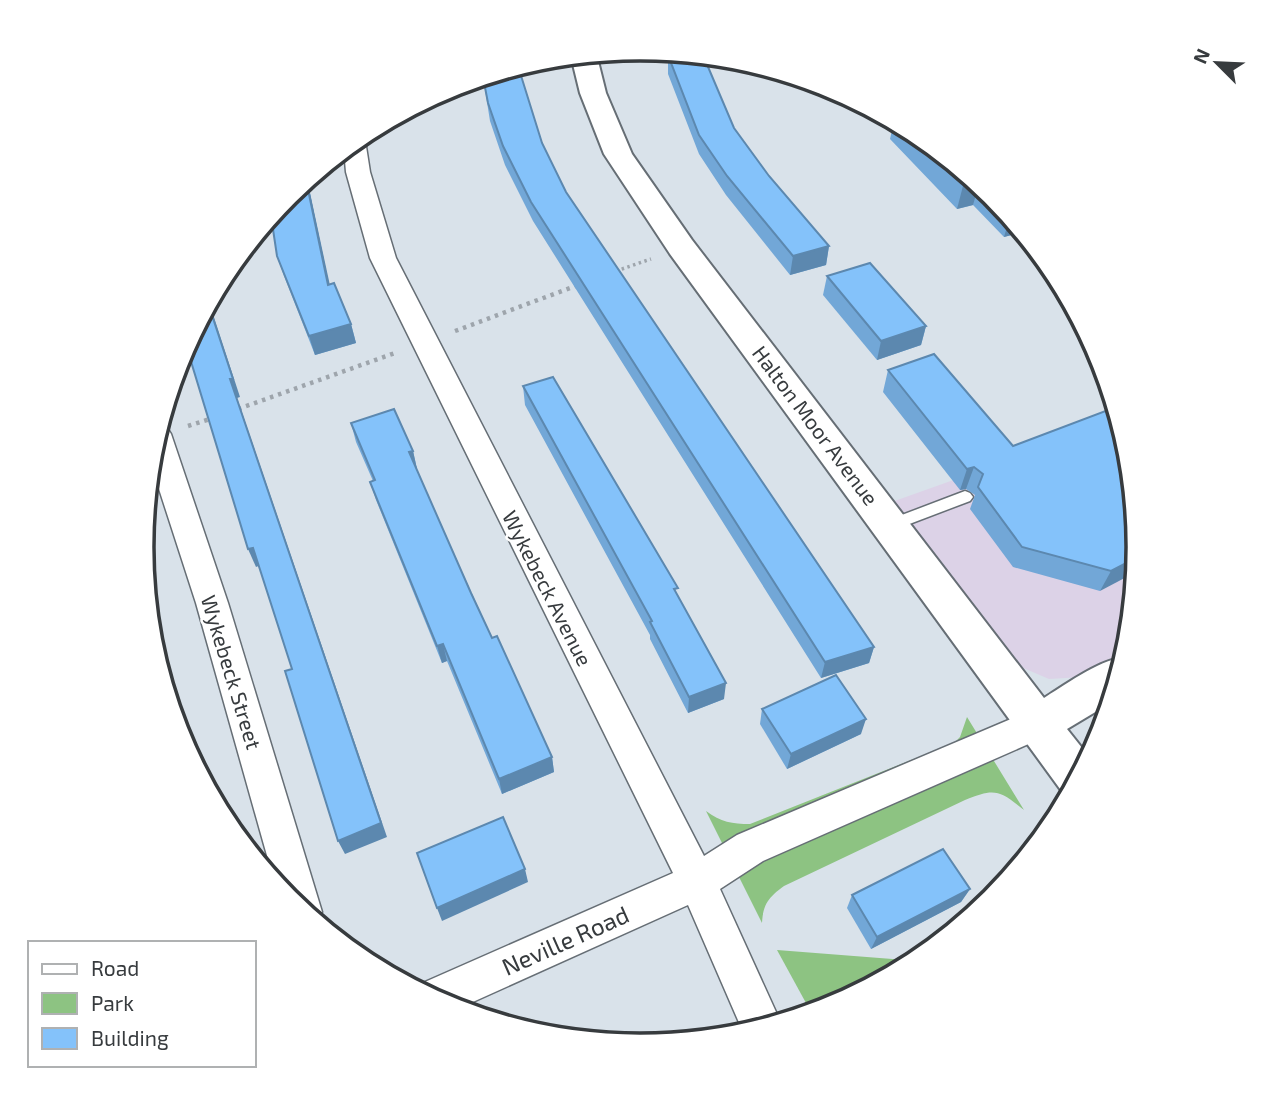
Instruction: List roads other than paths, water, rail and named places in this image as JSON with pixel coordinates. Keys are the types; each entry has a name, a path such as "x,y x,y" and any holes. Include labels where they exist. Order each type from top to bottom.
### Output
{"street":[{"name":"Halton Moor Avenue","path":"586,64 593,93 618,154 681,247 1072,770"},
{"name":"Wykebeck Avenue","path":"356,153 358,172 383,258 697,882 758,1019"},
{"name":"Wykebeck Street","path":"163,454 212,603 296,891"},
{"path":"1037,724 1107,683"},
{"name":"Neville Road","path":"445,993 697,882 750,848 1037,724"}],"lane":[{"path":"891,525 965,497"}]}
